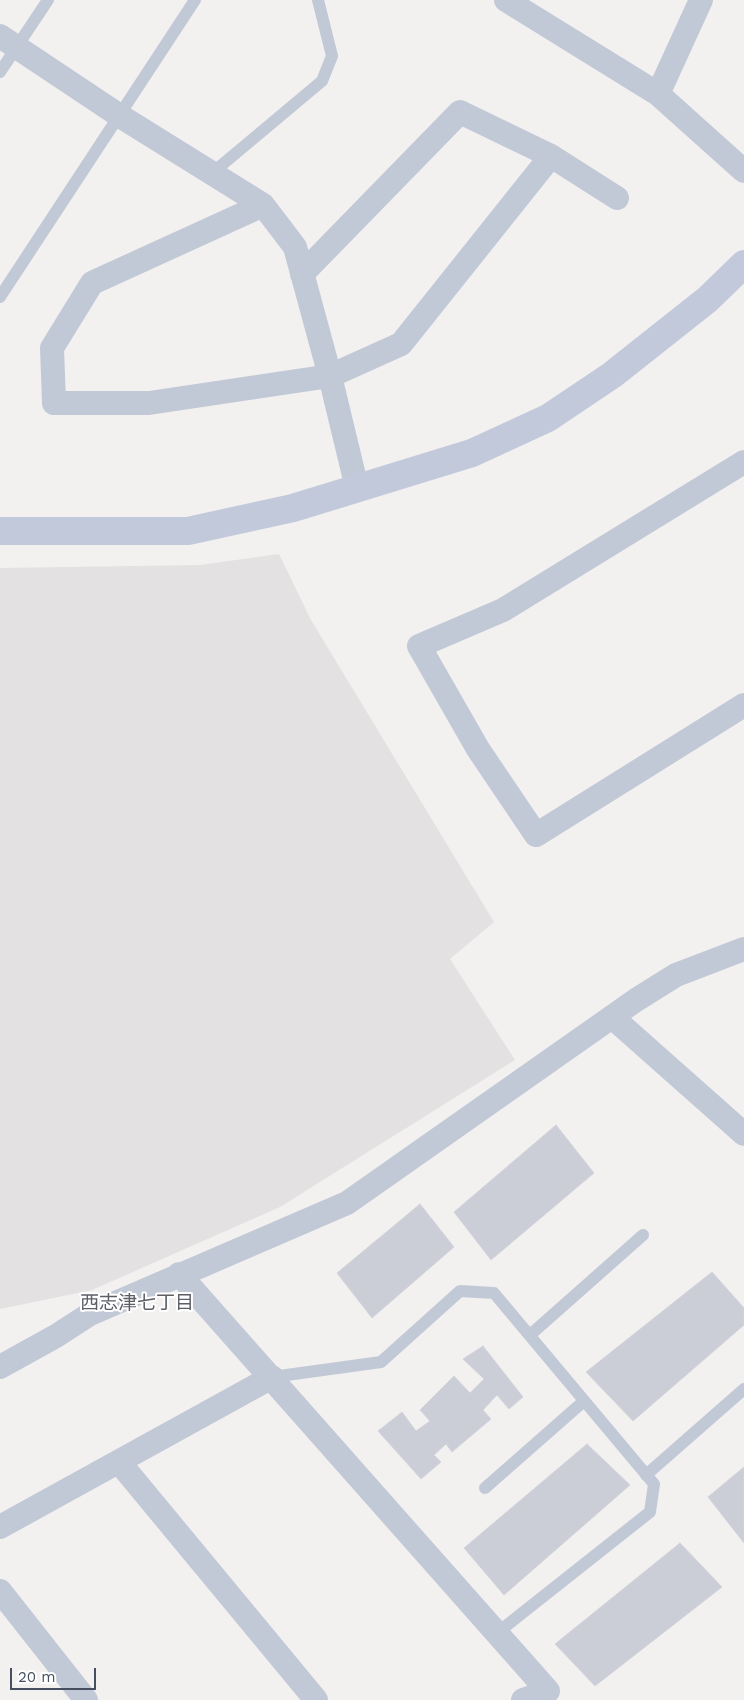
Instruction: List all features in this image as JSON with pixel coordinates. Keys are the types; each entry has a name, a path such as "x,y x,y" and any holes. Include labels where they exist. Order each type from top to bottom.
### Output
{"street":[{"path":"506,0 658,94 744,171"},
{"path":"658,94 701,0"},
{"path":"9,41 120,116 263,205 295,247 330,376 357,488"},
{"path":"302,274 460,112 551,156 617,198"},
{"path":"263,205 92,283 52,348 54,404 149,403 330,376 401,344 551,156"},
{"path":"0,532 188,531 294,508 472,453 548,418 612,376 708,299 744,264"},
{"path":"744,462 503,610 418,646 478,749 536,835 744,704"},
{"path":"0,1367 56,1336 90,1314 347,1203 612,1017 676,975 744,949"},
{"path":"612,1017 744,1134"},
{"path":"179,1274 548,1691 523,1700"},
{"path":"0,1527 272,1377"},
{"path":"119,1462 316,1700"},
{"path":"0,1591 86,1700"}],"lane":[{"path":"0,72 9,41 48,0"},
{"path":"0,297 195,0"},
{"path":"211,174 322,81 332,56 318,0"},
{"path":"530,1335 644,1235"},
{"path":"272,1377 381,1362 460,1291 494,1293 654,1484 650,1512 497,1633"},
{"path":"646,1475 744,1389"},
{"path":"485,1488 584,1400"}],"shaded area":[{"path":"279,554 311,620 494,922 450,959 515,1060 280,1207 92,1290 0,1309 0,568 200,565"}],"building":[{"path":"556,1125 594,1173 491,1260 454,1212"},
{"path":"420,1204 454,1247 372,1318 337,1273"},
{"path":"712,1272 744,1308 744,1325 633,1421 586,1372"},
{"path":"483,1346 523,1397 509,1409 497,1395 483,1410 491,1419 452,1452 446,1444 434,1455 441,1462 421,1479 378,1431 402,1412 416,1431 430,1421 420,1410 454,1376 470,1393 484,1379 463,1359"},
{"path":"587,1444 630,1485 504,1595 464,1548"},
{"path":"744,1467 744,1543 708,1497"},
{"path":"680,1543 722,1587 595,1686 555,1644"}],"district":[{"name":"西志津七丁目","path":"137,1303"}]}
